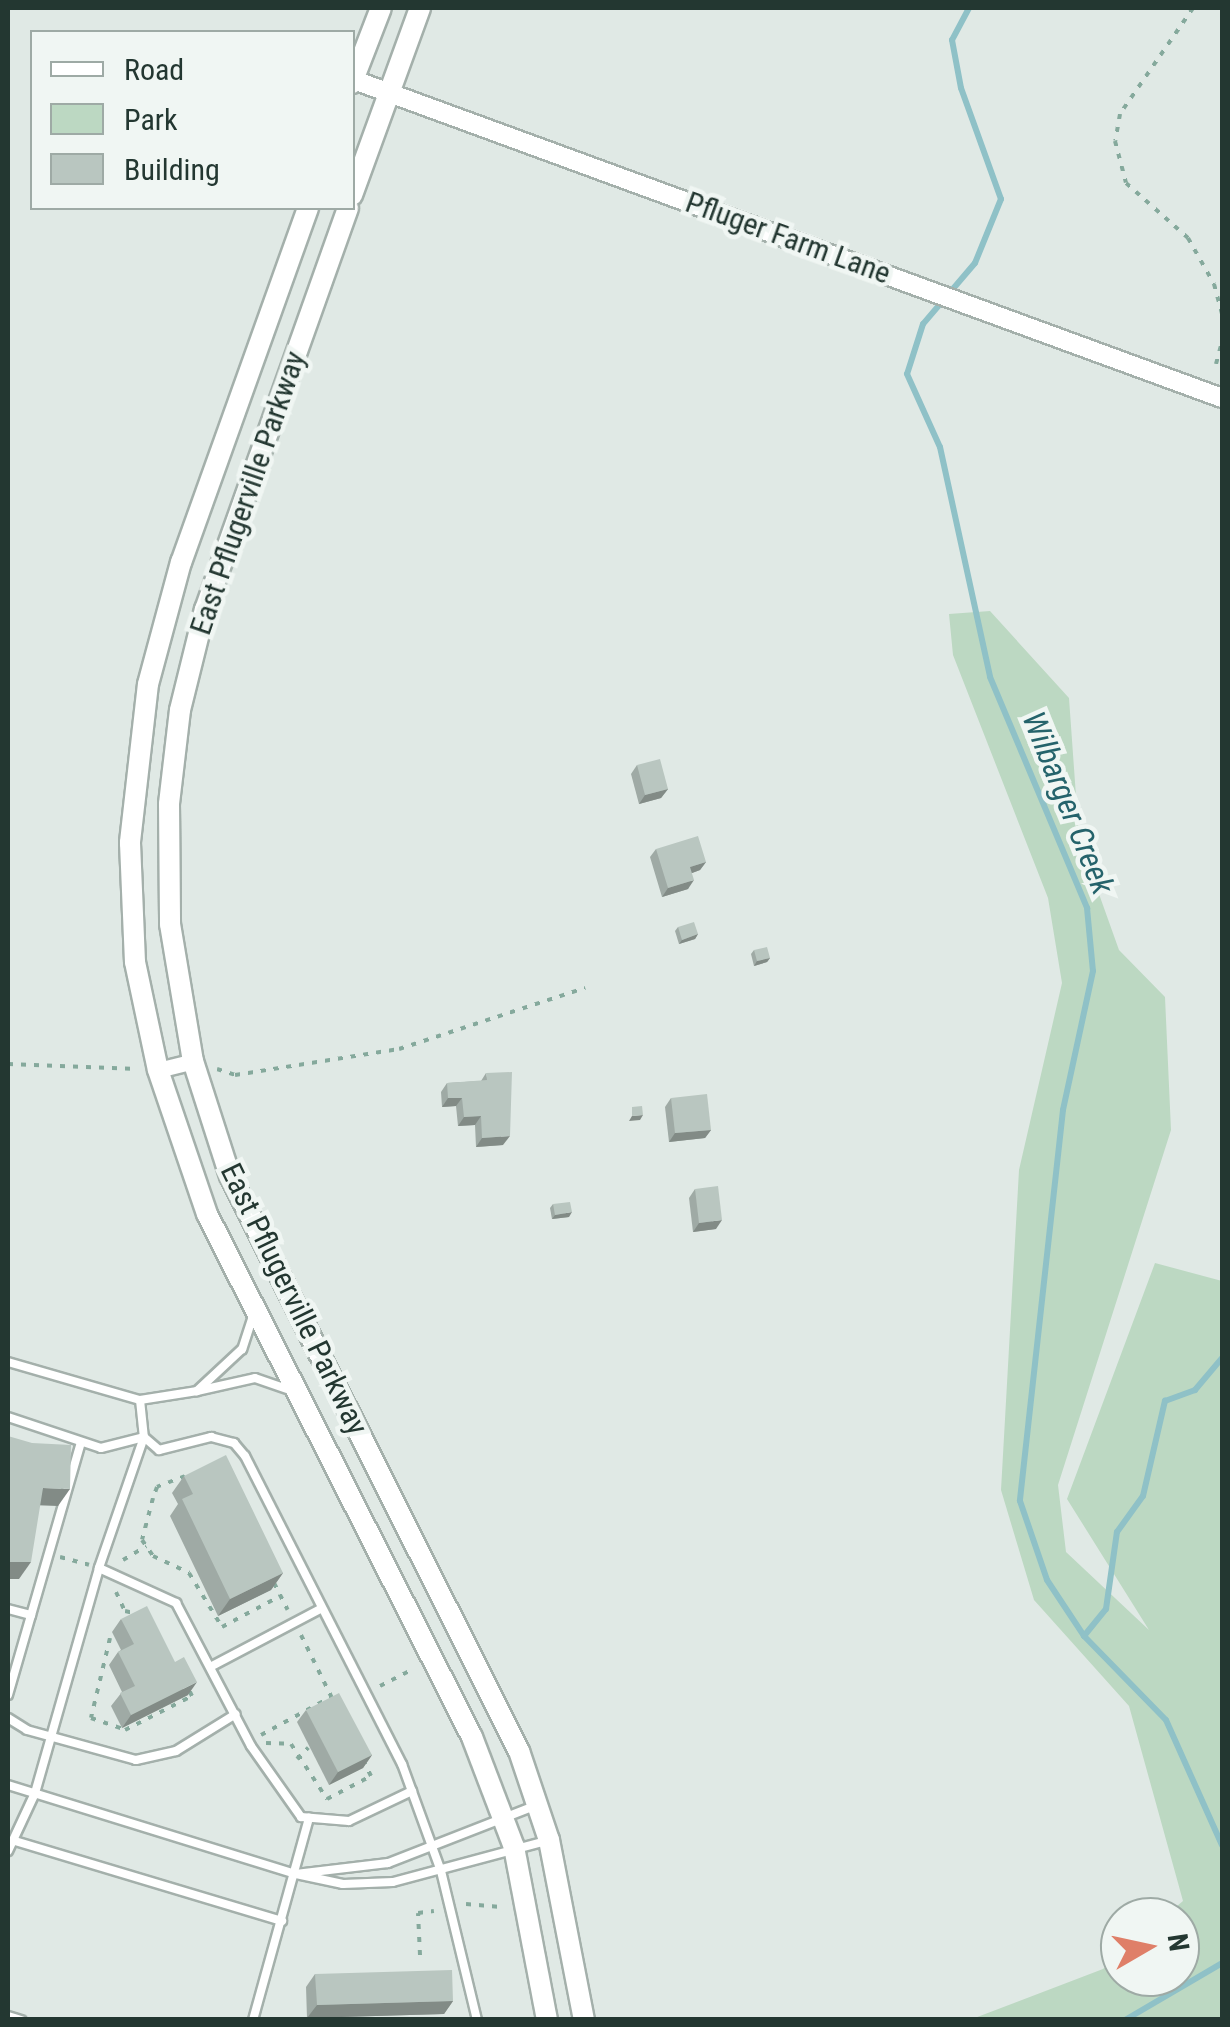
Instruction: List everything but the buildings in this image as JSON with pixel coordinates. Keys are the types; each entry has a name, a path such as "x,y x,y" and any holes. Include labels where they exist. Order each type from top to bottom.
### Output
{"main road":[{"path":"355,77 381,8"},
{"path":"355,188 420,8"},
{"name":"East Pflugerville Parkway","path":"307,210 181,562 148,684 130,843 136,962 158,1070 207,1214 472,1736 514,1848 547,2020"},
{"name":"East Pflugerville Parkway","path":"347,210 206,609 180,710 169,804 170,924 193,1061 230,1176 475,1656 549,1840 584,2020"}],"street":[{"name":"Pfluger Farm Lane","path":"355,83 1222,398"},
{"path":"158,1070 193,1061"}],"lane":[{"path":"197,1391 242,1349 252,1304"},
{"path":"8,1362 140,1400 255,1378 299,1396"},
{"path":"8,1851 35,1793 99,1568 144,1437 140,1400"},
{"path":"8,1417 101,1448 144,1437"},
{"path":"144,1437 158,1450 211,1436 234,1443 322,1608 412,1791 440,1871 477,2020"},
{"path":"8,1695 11,1666 31,1615 81,1442"},
{"path":"99,1568 176,1602 236,1714 300,1817 349,1821 412,1791"},
{"path":"212,1666 322,1608"},
{"path":"8,1609 31,1615"},
{"path":"8,1718 136,1760 176,1750 236,1714"},
{"path":"8,1785 296,1874 343,1884 393,1882 549,1840"},
{"path":"296,1874 342,1874 432,1847 537,1805"},
{"path":"253,2020 309,1818"},
{"path":"15,1842 282,1921"},
{"path":"8,2016 21,2020"}],"path":[{"path":"1193,8 1120,114 1115,141 1126,183 1188,238 1214,284 1222,314"},
{"path":"1216,364 1222,342"},
{"path":"193,1061 234,1075 399,1049 585,988"},
{"path":"8,1064 158,1070"},
{"path":"198,1472 157,1487 142,1540 189,1573 222,1627 280,1596"},
{"path":"123,1560 146,1546"},
{"path":"59,1556 89,1565"},
{"path":"272,1580 288,1610"},
{"path":"116,1592 125,1611 139,1615"},
{"path":"300,1636 336,1706"},
{"path":"110,1638 91,1718 124,1730 192,1696 184,1680"},
{"path":"380,1686 410,1671"},
{"path":"332,1696 260,1733 266,1742 290,1744 327,1799 371,1776 362,1758"},
{"path":"297,1759 308,1748"},
{"path":"466,1904 498,1907"},
{"path":"420,1954 418,1913 434,1911"}],"green space":[{"path":"990,611 1069,698 1079,838 1119,950 1165,997 1171,1130 1058,1485 1066,1552 1149,1630 1067,1499 1155,1263 1222,1281 1222,2019 972,2019 1100,1970 1100,1997 1200,1997 1200,1897 1182,1897 1129,1706 1034,1600 1001,1490 1019,1170 1062,983 1048,898 953,655 949,614"}],"waterway":[{"name":"Wilbarger Creek","path":"969,8 952,40 961,88 1001,199 975,263 923,324 907,374 940,447 990,677 1087,908 1093,971 1063,1110 1020,1501 1047,1580 1084,1636 1166,1720 1222,1845"},
{"path":"1084,1636 1106,1609 1117,1532 1143,1496 1165,1401 1195,1390 1222,1358"},
{"name":"Wilbarger Creek","path":"1125,2020 1222,1963"}]}
